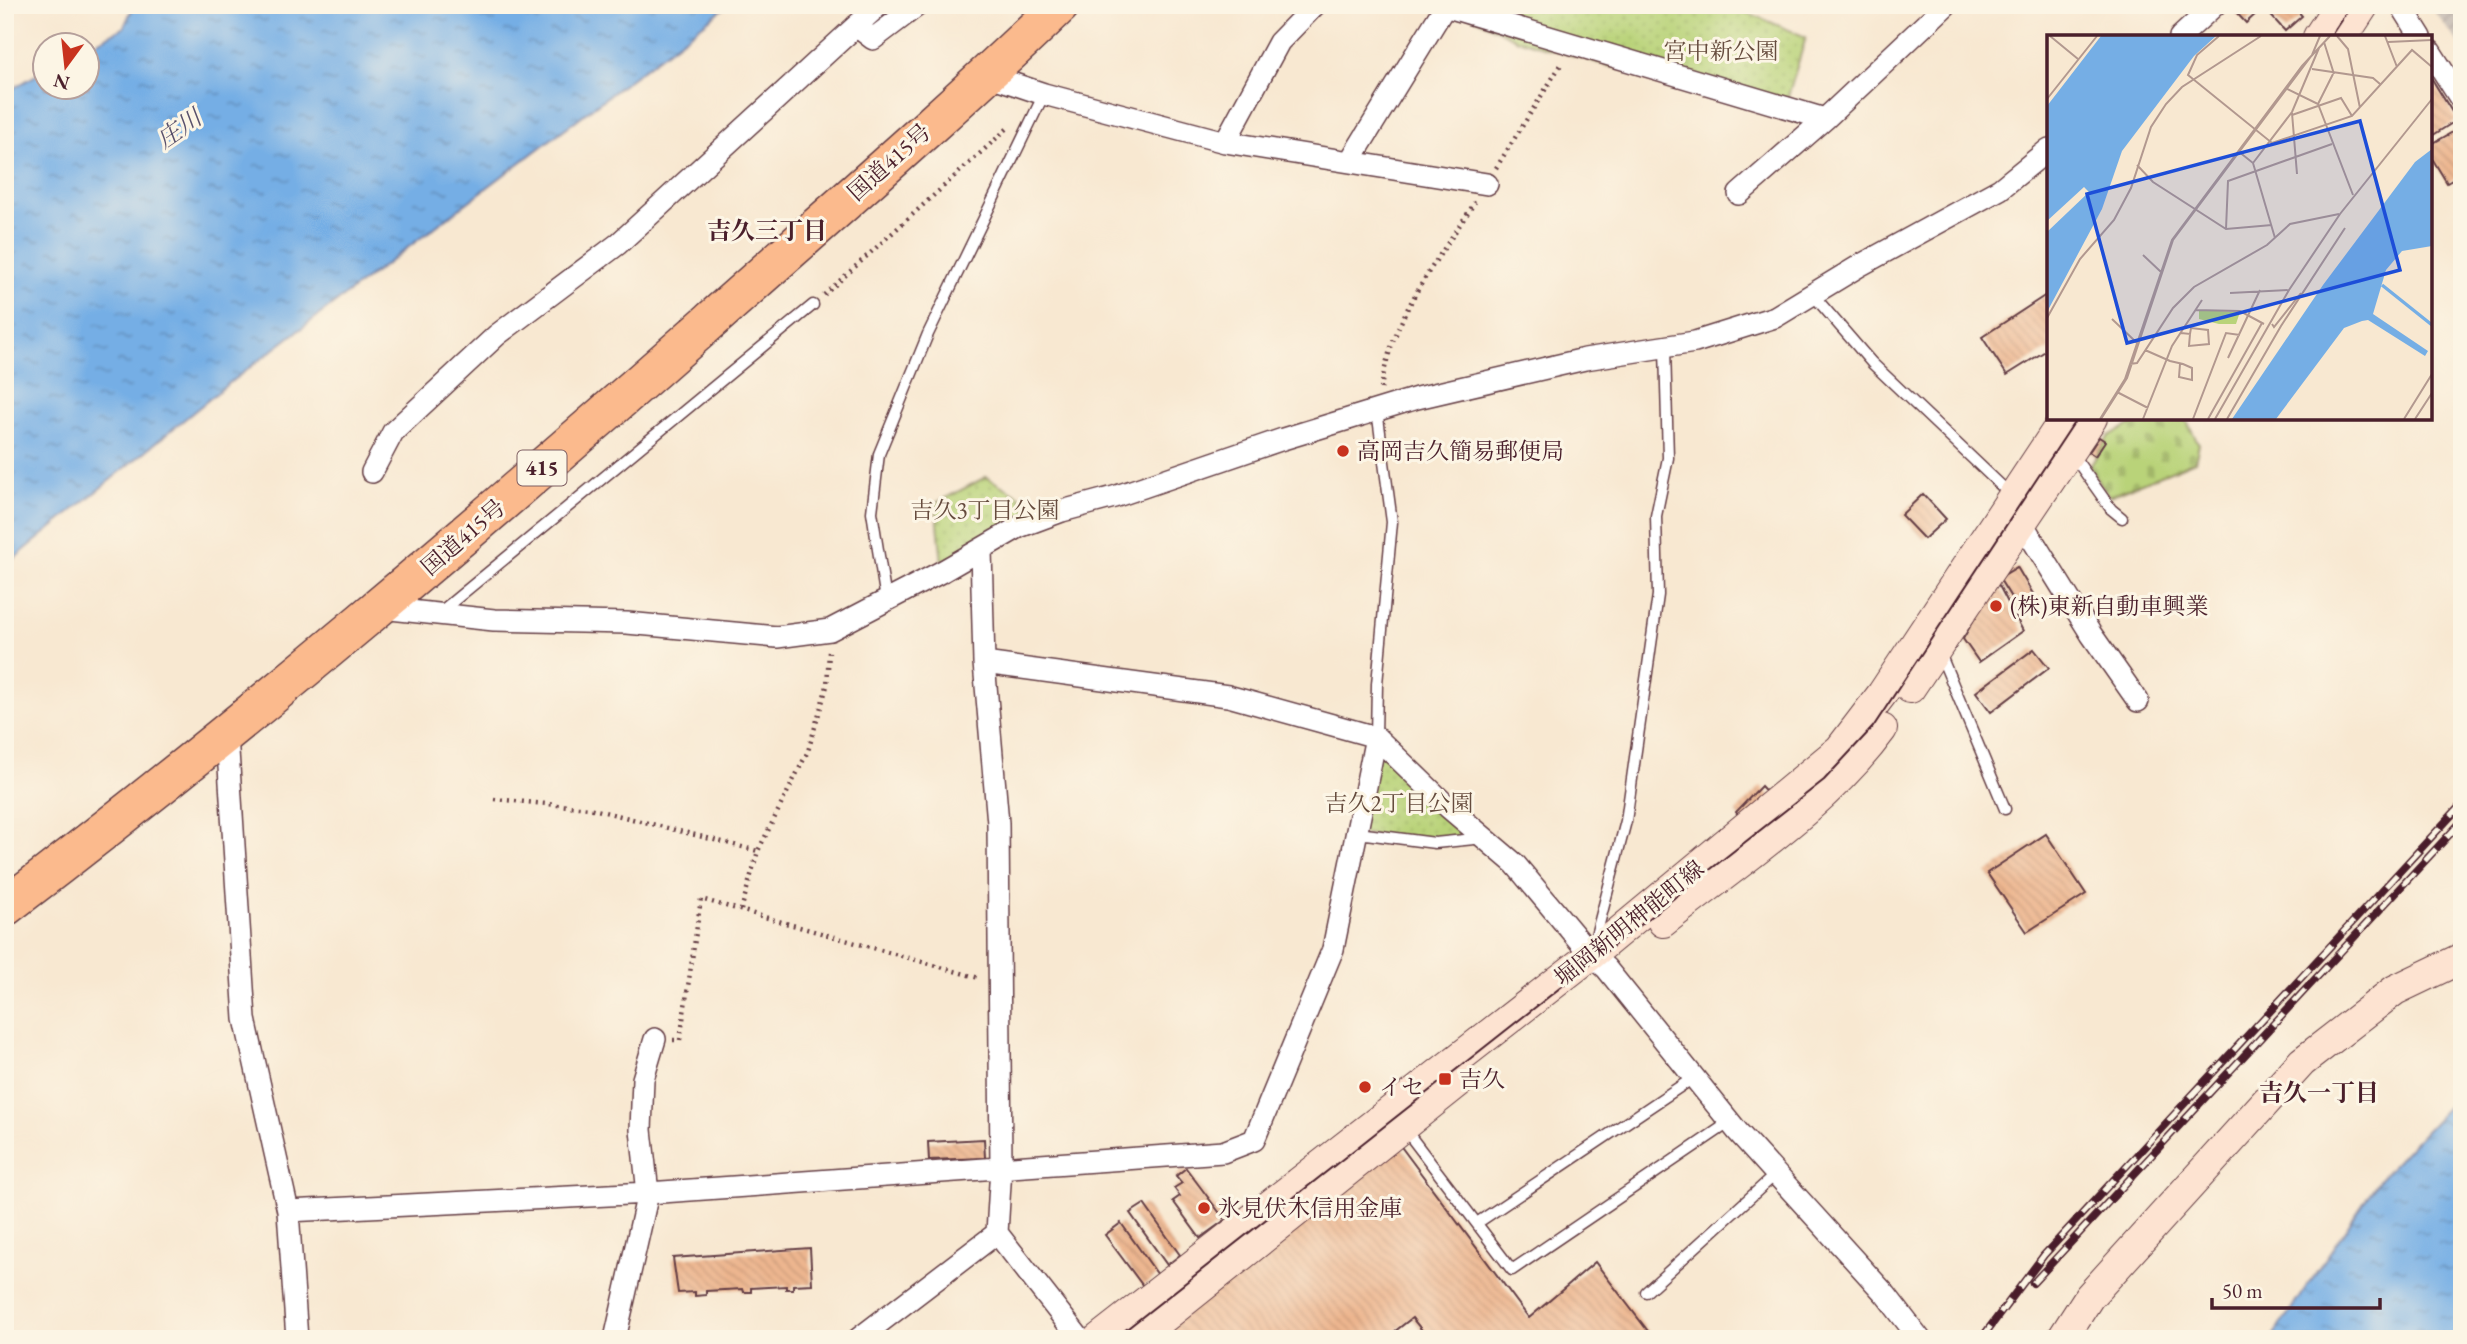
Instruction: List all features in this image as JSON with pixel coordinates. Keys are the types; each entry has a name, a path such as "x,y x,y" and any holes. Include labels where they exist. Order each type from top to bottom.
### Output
{"highway":[{"name":"国道415号","path":"5,907 228,735 381,608 987,75 1060,5"}],"main road":[{"path":"2319,35 2339,5"},
{"path":"2344,35 2364,5"},
{"name":"堀岡新明神能町線","path":"1098,1339 1853,767 1938,648 2018,510 2064,420"},
{"name":"堀岡新明神能町線","path":"1137,1339 1403,1125 1599,961 1840,749 2018,510 2070,451 2091,420"},
{"path":"2062,1339 2089,1297 2302,1062 2395,990 2462,958"}],"street":[{"path":"372,472 393,432 496,335 618,244 879,5"},
{"path":"856,26 873,39 918,5"},
{"path":"1225,142 1279,42 1315,5"},
{"path":"1739,194 1825,119 1946,5"},
{"path":"2182,35 2215,5"},
{"path":"2401,5 2420,35"},
{"path":"1350,161 1443,6 1572,47 1825,119"},
{"path":"2432,54 2462,101"},
{"path":"987,75 1044,94 1225,142 1486,184"},
{"path":"381,608 494,620 627,623 777,636 830,630 1019,527 1062,510 1114,497 1270,443 1417,398 1585,359 1665,348 1736,332 1776,317 1859,266 2000,189 2047,151"},
{"path":"2018,510 2091,635 2138,701"},
{"path":"981,550 984,663 998,823 997,983 1001,1167 997,1233 1080,1339"},
{"path":"984,663 1228,696 1376,737 1448,807 1515,864 1599,961 1730,1122 1886,1295 1920,1339"},
{"path":"228,735 245,1019 288,1211 297,1339"},
{"path":"288,1211 648,1193 1223,1152 1254,1140 1333,949 1376,737"},
{"path":"615,1339 648,1193 641,1130 643,1079 655,1039"},
{"path":"858,1339 997,1233"}],"lane":[{"path":"886,600 872,512 879,454 928,334 1044,94"},
{"path":"1814,296 1872,363 2018,510"},
{"path":"436,614 813,305"},
{"path":"1599,961 1626,821 1658,595 1656,516 1668,458 1665,348"},
{"path":"1376,737 1377,684 1392,522 1377,411"},
{"path":"2070,451 2111,509 2122,519"},
{"path":"1938,648 2005,809"},
{"path":"1358,834 1435,843 1485,838"},
{"path":"1477,1223 1693,1078"},
{"path":"1403,1125 1512,1270 1730,1122"},
{"path":"1646,1292 1777,1173"}],"path":[{"path":"1377,411 1384,365 1405,309 1572,47"},
{"path":"813,305 1044,94"},
{"path":"741,910 758,851 808,751 827,686 830,630"},
{"path":"494,799 589,808 758,851"},
{"path":"655,1039 680,1040 701,900 997,983"}],"shaded area":[{"path":"2429,5 2462,5 2462,47"}],"green space":[{"name":"宮中新公園","path":"1450,5 1730,5 1806,37 1782,116 1516,39"},
{"path":"2139,420 2186,420 2199,444 2195,461 2110,496 2089,468 2109,436"},
{"name":"吉久3丁目公園","path":"986,477 1020,496 1030,519 942,563 936,503"},
{"name":"吉久2丁目公園","path":"1376,737 1485,838 1435,843 1358,833"}],"water":[{"name":"庄川","path":"134,5 728,5 224,387 5,566 5,93 32,77 32,102 102,102 102,39 124,27"},
{"path":"2462,1092 2462,1339 2271,1339 2379,1180"}],"building":[{"path":"2237,5 2252,5 2258,12 2246,23 2233,9"},
{"path":"2269,5 2293,5 2302,16 2285,31 2265,9"},
{"path":"2432,79 2457,120 2432,136"},
{"path":"2460,128 2462,174 2447,183 2432,158 2432,144"},
{"path":"2047,294 2047,350 2007,375 1982,337"},
{"path":"2099,437 2105,441 2095,456 2089,452"},
{"path":"1923,494 1946,519 1924,539 1901,515"},
{"path":"2017,567 2033,594 2015,604 1999,578"},
{"name":"(株)東新自動車興業","path":"1996,580 2023,631 1979,662 1963,639"},
{"path":"2034,649 2049,668 1991,712 1976,692"},
{"path":"1761,786 1775,801 1745,824 1736,812"},
{"path":"2046,834 2086,894 2027,932 1987,873"},
{"path":"984,1139 985,1158 929,1160 928,1142"},
{"path":"1399,1144 1529,1318 1595,1262 1654,1339 1429,1339 1412,1318 1385,1339 1151,1339"},
{"path":"1186,1168 1225,1220 1200,1238 1173,1201 1180,1196 1174,1188 1182,1183 1176,1176"},
{"path":"1144,1204 1180,1255 1167,1265 1130,1213"},
{"path":"1121,1223 1158,1275 1143,1286 1105,1235"},
{"path":"810,1248 812,1284 793,1285 793,1289 786,1289 786,1286 751,1288 751,1292 743,1292 742,1289 706,1291 706,1295 695,1296 695,1292 678,1293 673,1258"}],"tram line":[{"path":"2331,35 2351,5"},
{"path":"1114,1339 1824,780 1873,727 2076,420"}],"railway":[{"path":"1981,1339 2044,1255 2462,804"},
{"path":"2033,1283 2462,821"}],"place":[{"name":"高岡吉久簡易郵便局","path":"1343,451"},
{"name":"(株)東新自動車興業","path":"1996,606"},
{"name":"吉久","path":"1445,1079"},
{"name":"イセ","path":"1365,1087"},
{"name":"氷見伏木信用金庫","path":"1204,1208"}],"district":[{"name":"吉久三丁目","path":"767,231"},
{"name":"吉久一丁目","path":"2319,1093"}]}
